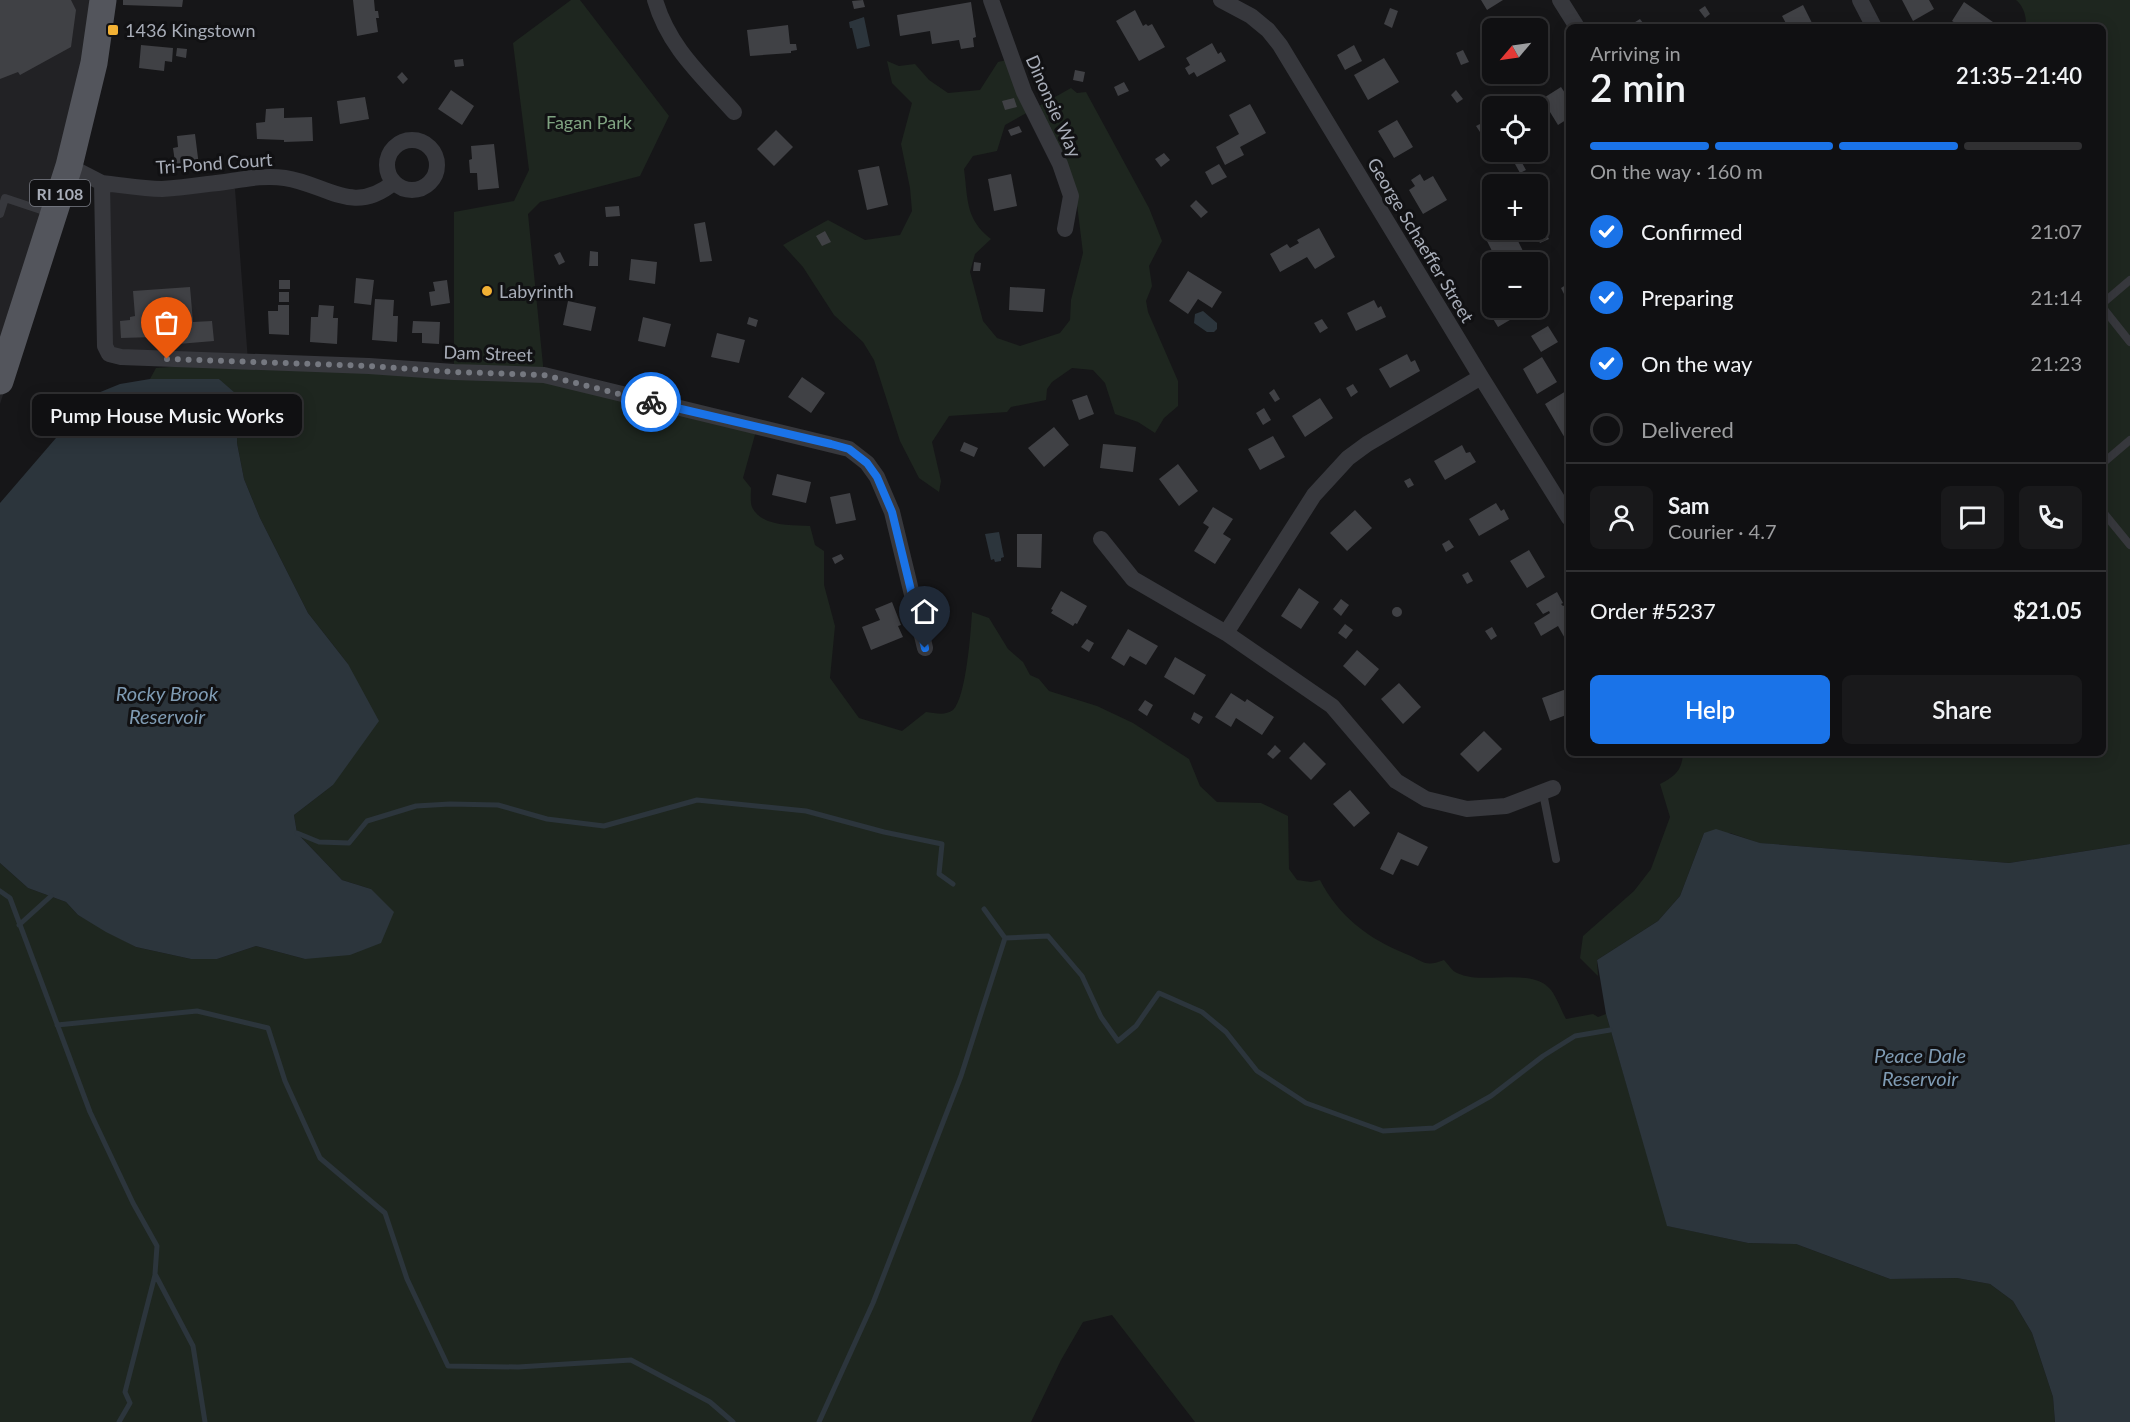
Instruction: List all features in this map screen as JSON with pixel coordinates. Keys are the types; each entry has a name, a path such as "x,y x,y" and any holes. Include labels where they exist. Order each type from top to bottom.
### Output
{"main road":[{"name":"RI 108","path":"0,381 69,166 94,63 103,0"}],"street":[{"path":"655,0 667,33 679,51 734,112"},
{"name":"Dinonsie Way","path":"991,0 1024,92 1060,164 1071,196 1065,229"},
{"name":"George Schaeffer Street","path":"1221,0 1251,16 1268,30 1280,45 1566,513"},
{"path":"1560,0 1575,24"},
{"path":"1860,0 1872,24"},
{"path":"69,166 102,183"},
{"name":"Tri-Pond Court","path":"102,183 161,189 251,177 286,178 332,193 364,198 382,191 393,183"},
{"name":"Dam Street","path":"102,183 105,346 109,354 132,357 544,375 849,449 867,463 877,477 892,512 925,648"},
{"path":"1226,633 1314,495 1329,476 1367,444 1481,377"},
{"path":"1101,539 1133,579 1226,633 1332,706 1396,781 1425,799 1467,809 1506,806 1548,790"}],"lane":[{"path":"0,214 3,197 53,214"},
{"path":"2106,300 2130,280"},
{"path":"2106,312 2130,342"},
{"path":"2106,460 2130,440"},
{"path":"2106,517 2130,545"},
{"path":"1548,790 1556,859"}],"shaded area":[{"path":"0,0 106,0 46,262 0,404"},
{"path":"107,181 224,181 235,189 248,361 110,351"}],"green space":[{"name":"Fagan Park","path":"571,0 580,0 669,116 640,176 540,202 528,214 544,375 756,431 743,478 751,488 752,507 756,514 770,522 810,526 815,545 824,551 824,585 835,626 830,678 859,718 902,731 926,712 943,714 953,710 958,703 964,679 972,612 989,618 1008,649 1023,662 1030,675 1039,679 1049,691 1097,706 1133,723 1189,759 1200,786 1217,802 1261,803 1288,816 1289,869 1297,880 1311,882 1320,880 1336,905 1368,934 1424,963 1444,960 1455,972 1468,976 1532,979 1542,983 1553,993 1566,1019 1593,1014 1598,1017 1606,1014 1668,1226 1748,1243 1796,1244 1890,1279 1957,1278 1990,1284 2013,1301 2032,1333 2053,1397 2055,1422 1195,1422 1112,1315 1083,1322 1061,1360 1031,1422 0,1422 0,863 28,888 66,902 78,915 136,947 191,959 217,959 256,946 305,959 371,889 342,880 297,833 294,815 333,785 348,664 308,613 260,518 244,479 237,443 238,402 219,379 150,379 156,368 248,361 454,372 454,212 514,201 529,170 513,43"},
{"path":"2016,0 2130,0 2130,844 2009,863 1759,843 1730,833 1704,833 1680,896 1658,921 1597,960 1598,976 1580,958 1583,936 1634,891 1651,869 1670,817 1660,784 1677,772 1682,756 2106,756 2106,24 2025,24 2021,5"},
{"path":"1015,58 1039,106 1071,88 1077,93 1086,92 1149,208 1162,241 1149,266 1152,286 1146,301 1148,312 1178,381 1178,406 1164,418 1155,433 1138,422 1115,414 1105,383 1093,370 1072,368 1052,382 1047,389 1046,400 1011,407 1007,412 949,416 932,442 941,481 939,492 919,478 900,441 874,360 863,342 834,315 803,267 783,245 828,220 865,240 900,235 912,211 901,144 912,103 892,83 887,61 899,66 915,64 929,80 948,93 980,90 998,62","holes":["1039,106 1075,188 1083,253 1071,300 1070,320 1060,333 1020,346 997,338 983,321 970,272 975,254 991,239 976,224 972,216 967,199 964,169 973,156 997,151 1005,125"]}],"water":[{"path":"864,17 870,46 857,49 849,22"},
{"path":"1203,311 1217,323 1217,329 1214,332 1207,332 1194,323 1195,314"},
{"name":"Rocky Brook Reservoir","path":"150,379 219,379 235,393 238,402 237,443 244,479 260,518 308,613 348,664 379,721 333,785 294,815 297,833 342,880 371,889 394,912 381,943 350,955 305,959 256,946 217,959 191,959 136,947 78,915 66,902 28,888 0,863 0,503 93,395 120,384"},
{"path":"999,532 1004,557 1001,561 995,562 994,559 991,560 985,534"},
{"name":"Peace Dale Reservoir","path":"1716,829 1760,843 2009,863 2130,844 2130,1422 2055,1422 2053,1397 2032,1333 2013,1301 1990,1284 1957,1278 1890,1279 1796,1244 1748,1243 1667,1226 1606,1014 1597,960 1658,921 1680,896 1704,833"}],"building":[{"path":"0,0 71,0 76,10 71,47 20,75 18,72 0,79"},
{"path":"123,0 183,0 182,7 123,5"},
{"path":"353,0 374,0 375,11 378,11 379,18 376,18 378,32 357,36"},
{"path":"863,0 865,7 854,9 852,1"},
{"path":"1481,0 1503,0 1487,10"},
{"path":"1902,0 1929,0 1934,9 1913,21"},
{"path":"971,2 976,37 973,38 974,47 961,49 959,40 932,44 930,31 900,36 897,15"},
{"path":"1964,2 1993,22 1991,24 1957,24 1952,21"},
{"path":"1803,5 1812,24 1786,24 1782,16"},
{"path":"1705,6 1710,14 1705,18 1699,10"},
{"path":"1390,8 1398,11 1392,28 1384,24"},
{"path":"1135,10 1143,26 1152,24 1165,47 1139,61 1116,21"},
{"path":"1640,19 1644,24 1632,24"},
{"path":"788,25 790,44 796,44 797,50 791,53 750,56 747,30"},
{"path":"1212,43 1218,54 1221,52 1226,61 1197,77 1194,72 1189,75 1185,68 1190,65 1186,58"},
{"path":"141,45 173,48 172,62 165,61 164,71 139,68"},
{"path":"1354,45 1362,61 1345,70 1337,55"},
{"path":"177,48 187,49 186,58 176,56"},
{"path":"1463,50 1469,62 1461,65 1456,53"},
{"path":"1384,58 1399,82 1368,100 1354,75"},
{"path":"463,59 464,66 455,67 454,60"},
{"path":"1075,70 1085,72 1083,82 1073,80"},
{"path":"402,72 408,79 403,84 397,77"},
{"path":"1124,82 1129,91 1118,96 1114,87"},
{"path":"1561,87 1566,94 1566,120 1558,125 1548,109 1547,96"},
{"path":"451,90 474,106 462,125 438,109"},
{"path":"1456,90 1463,99 1457,103 1451,95"},
{"path":"365,97 369,119 340,124 337,101"},
{"path":"1014,98 1017,107 1005,110 1002,101"},
{"path":"1250,104 1266,133 1240,147 1244,155 1225,165 1216,147 1239,134 1229,115"},
{"path":"284,108 284,118 312,117 313,141 284,142 284,140 257,139 256,123 265,122 266,109"},
{"path":"1397,120 1413,147 1394,158 1378,131"},
{"path":"1482,123 1482,131 1480,132 1476,126"},
{"path":"1019,126 1022,132 1011,136 1008,130"},
{"path":"776,130 793,147 774,166 757,149"},
{"path":"195,134 199,166 176,169 173,148 178,147 177,136"},
{"path":"494,144 499,188 478,190 477,173 470,173 471,146"},
{"path":"1164,153 1170,160 1161,167 1155,159"},
{"path":"1522,162 1526,170 1520,173 1515,164"},
{"path":"1219,164 1227,177 1212,185 1205,172"},
{"path":"879,166 888,205 867,210 858,170"},
{"path":"1011,174 1017,206 994,211 988,179"},
{"path":"1420,174 1424,181 1433,176 1447,200 1423,214 1409,190 1415,186 1411,180"},
{"path":"1196,200 1208,212 1201,218 1190,206"},
{"path":"619,206 620,216 606,217 605,207"},
{"path":"705,222 712,261 700,262 694,224"},
{"path":"1319,228 1335,257 1315,269 1307,257 1280,272 1270,254 1287,244 1290,248 1299,243 1297,240"},
{"path":"825,231 831,242 822,246 816,236"},
{"path":"1486,240 1518,240 1523,251 1521,252 1492,252"},
{"path":"590,251 598,252 598,266 589,266"},
{"path":"560,252 565,262 559,265 554,255"},
{"path":"631,259 657,262 655,284 629,280"},
{"path":"974,262 981,263 980,271 973,271"},
{"path":"1188,271 1222,292 1212,308 1198,299 1188,314 1169,301"},
{"path":"356,278 374,280 371,305 354,303"},
{"path":"279,280 290,280 290,289 279,289"},
{"path":"447,280 450,303 431,306 429,292 435,291 433,282"},
{"path":"1566,285 1566,296 1565,296 1561,288"},
{"path":"190,287 193,322 212,321 214,341 178,344 177,335 167,336 166,318 153,319 154,337 121,338 120,321 130,320 130,317 135,316 133,291"},
{"path":"1010,287 1045,289 1043,312 1009,310"},
{"path":"279,292 289,292 289,302 279,302"},
{"path":"375,299 394,300 393,316 398,316 397,342 372,340"},
{"path":"1374,300 1378,308 1381,306 1386,317 1356,331 1347,313"},
{"path":"568,301 596,307 591,331 563,325"},
{"path":"278,305 289,305 289,335 269,334 268,311 278,311"},
{"path":"319,305 334,306 333,318 338,318 337,344 310,342 311,317 318,317"},
{"path":"643,317 671,324 665,347 638,341"},
{"path":"749,317 758,320 756,327 747,324"},
{"path":"1493,318 1513,318 1498,327"},
{"path":"1322,319 1328,328 1320,333 1314,323"},
{"path":"413,321 440,322 439,344 422,343 422,333 412,333"},
{"path":"1548,326 1558,342 1541,352 1531,336"},
{"path":"717,333 745,340 739,363 711,357"},
{"path":"1407,354 1411,362 1415,360 1420,371 1390,388 1379,369"},
{"path":"1542,357 1557,382 1537,394 1523,369"},
{"path":"802,377 825,393 811,413 788,397"},
{"path":"1353,384 1358,392 1351,397 1346,388"},
{"path":"1274,389 1280,399 1275,402 1269,393"},
{"path":"1566,391 1566,440 1545,404"},
{"path":"1087,395 1094,414 1079,420 1072,400"},
{"path":"1320,398 1333,418 1305,437 1292,416"},
{"path":"1264,408 1271,420 1263,425 1256,413"},
{"path":"1054,427 1069,445 1044,467 1028,448"},
{"path":"1273,436 1285,457 1260,470 1248,449"},
{"path":"964,442 978,448 974,457 960,451"},
{"path":"1103,444 1136,447 1133,472 1100,468"},
{"path":"1462,445 1466,453 1470,452 1476,462 1445,480 1434,461"},
{"path":"1178,464 1198,491 1179,506 1159,479"},
{"path":"777,474 811,482 806,503 772,495"},
{"path":"1410,478 1414,485 1408,488 1404,481"},
{"path":"850,493 856,520 836,524 830,497"},
{"path":"1496,503 1501,511 1504,509 1509,519 1479,536 1469,519"},
{"path":"1213,507 1233,519 1223,534 1231,539 1215,564 1194,551 1209,527 1203,523"},
{"path":"1355,510 1372,528 1347,551 1330,533"},
{"path":"1017,534 1042,534 1041,568 1017,567"},
{"path":"1449,540 1454,547 1446,552 1442,544"},
{"path":"1529,550 1545,577 1527,588 1510,561"},
{"path":"841,554 844,559 835,564 832,558"},
{"path":"1468,572 1473,581 1467,584 1462,575"},
{"path":"1299,588 1319,602 1301,629 1281,616"},
{"path":"1061,591 1087,606 1077,624 1073,626 1051,613"},
{"path":"1557,592 1563,603 1561,604 1566,604 1566,640 1558,626 1541,636 1534,623 1550,613 1549,611 1543,614 1536,604"},
{"path":"1341,599 1349,605 1341,616 1333,609"},
{"path":"892,602 903,637 871,650 862,627 880,620 875,609"},
{"path":"1397,607 1401,608 1401,616 1397,617 1393,616 1392,612 1393,608"},
{"path":"1345,624 1353,630 1346,639 1338,633"},
{"path":"1492,627 1497,636 1491,640 1485,631"},
{"path":"1128,629 1158,646 1146,665 1130,656 1124,666 1111,658"},
{"path":"1087,639 1094,643 1089,652 1081,647"},
{"path":"1357,650 1379,669 1365,686 1343,666"},
{"path":"1175,657 1206,675 1194,695 1164,677"},
{"path":"1399,683 1421,707 1403,724 1381,699"},
{"path":"1566,689 1566,715 1550,721 1542,698"},
{"path":"1231,693 1245,702 1247,699 1274,717 1262,735 1236,718 1231,727 1215,717"},
{"path":"1145,700 1153,705 1147,716 1138,710"},
{"path":"1194,712 1203,717 1199,724 1191,719"},
{"path":"1484,731 1502,749 1478,772 1460,754"},
{"path":"1304,742 1326,764 1311,780 1289,758"},
{"path":"1275,745 1281,751 1273,759 1267,754"},
{"path":"1350,790 1370,813 1354,827 1333,804"},
{"path":"1398,832 1428,847 1418,866 1401,859 1393,875 1380,869"}],"waterway":[{"path":"297,833 319,842 349,843 367,821 416,806 450,804 498,805 547,819 604,826 697,800 806,811 884,832 942,844 939,874 953,884"},
{"path":"0,891 10,898 90,1112 133,1203 157,1246 155,1274 193,1346 205,1422"},
{"path":"19,925 51,896"},
{"path":"984,909 1005,938 1048,936 1082,976 1101,1017 1118,1041 1136,1026 1159,993 1202,1012 1226,1032 1257,1071 1306,1103 1383,1131 1434,1128 1491,1096 1543,1056 1575,1036 1610,1030"},
{"path":"819,1422 873,1303 961,1076 1005,938"},
{"path":"57,1025 197,1011 268,1028 285,1081 320,1158 385,1213 407,1279 448,1366 518,1367 631,1360 710,1402 733,1422"},
{"path":"119,1422 130,1403 125,1392 155,1275"}],"way so far":[{"path":"167,359 544,375 651,402"}],"place":[{"name":"1436 Kingstown","path":"113,30"},
{"name":"Labyrinth","path":"487,291"},
{"name":"Pump House Music Works","path":"167,359"}],"route":[{"path":"651,402 849,449 867,463 877,477 892,512 925,648"}]}
